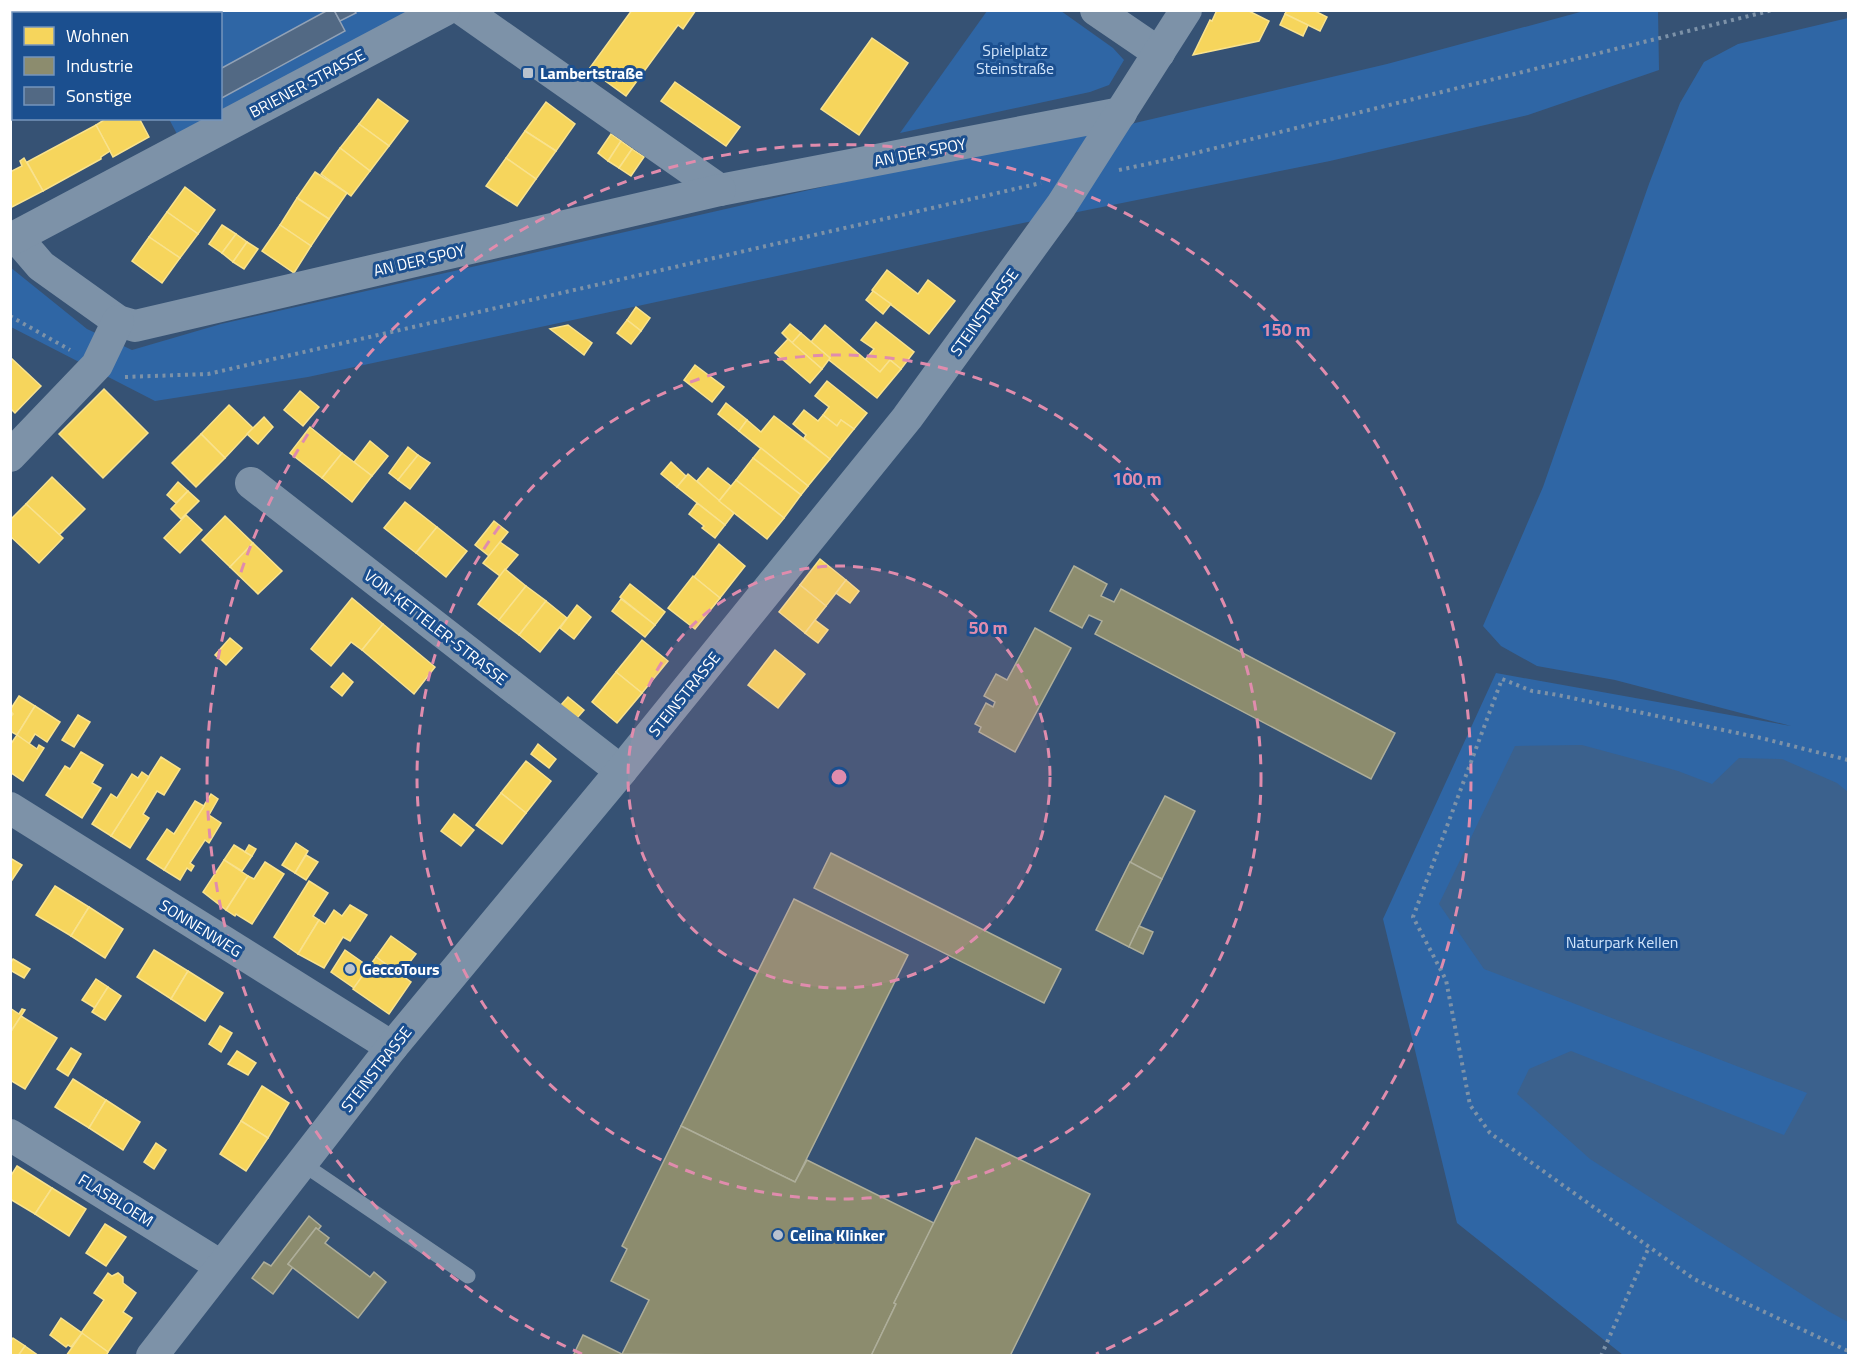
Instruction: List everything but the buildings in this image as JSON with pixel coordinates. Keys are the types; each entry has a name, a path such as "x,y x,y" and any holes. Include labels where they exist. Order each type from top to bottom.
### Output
{"street":[{"name":"BRIENER STRASSE","path":"13,239 444,10"},
{"path":"463,10 720,190"},
{"path":"1096,10 1159,53"},
{"name":"STEINSTRASSE","path":"152,1356 392,1047 621,771 907,418 1079,178 1186,10"},
{"name":"AN DER SPOY","path":"118,321 135,326 720,190 1121,113"},
{"path":"10,456 97,365 118,321 41,266 13,239"},
{"name":"VON-KETTELER-STRASSE","path":"251,483 621,771"},
{"name":"SONNENWEG","path":"10,808 392,1047"},
{"name":"FLASBLOEM","path":"10,1135 221,1266"}],"lane":[{"path":"303,1164 468,1276"}],"path":[{"path":"10,316 97,365 125,377 208,374 1043,183 1171,159 1773,10"},
{"path":"1848,759 1761,738 1532,691 1502,679 1413,917 1446,980 1470,1105 1490,1133 1694,1280 1848,1351"},
{"path":"1601,1356 1649,1247"}],"green space":[{"path":"212,10 409,11 222,111 222,12 210,12"},
{"path":"1658,10 1659,70 1528,115 1330,161 1023,223 308,377 155,401 11,327 10,267 87,329 132,350 221,324 844,182 1088,134 1387,64 1584,11"},
{"name":"Spielplatz Steinstraße","path":"987,11 1061,11 1113,48 1124,60 1109,85 1090,92 900,133"},
{"name":"Naturpark Kellen","path":"1848,18 1848,1355 1623,1355 1457,1223 1383,919 1496,673 1791,726 1615,680 1537,666 1501,646 1483,626 1543,487 1649,184 1680,103 1704,62 1738,44"},
{"path":"170,120 206,120 177,134"}],"shaded area":[{"path":"39,10 212,11 210,12 34,12"},
{"path":"12,19 11,120 10,20"},
{"path":"1582,745 1678,771 1712,784 1739,758 1782,759 1837,783 1848,792 1848,1322 1590,1159 1517,1094 1529,1069 1571,1051 1784,1135 1807,1093 1484,969 1439,904 1515,746"}],"place":[{"name":"Lambertstraße","path":"528,73"},
{"name":"GeccoTours","path":"350,969"},
{"name":"Celina Klinker","path":"778,1235"}]}
